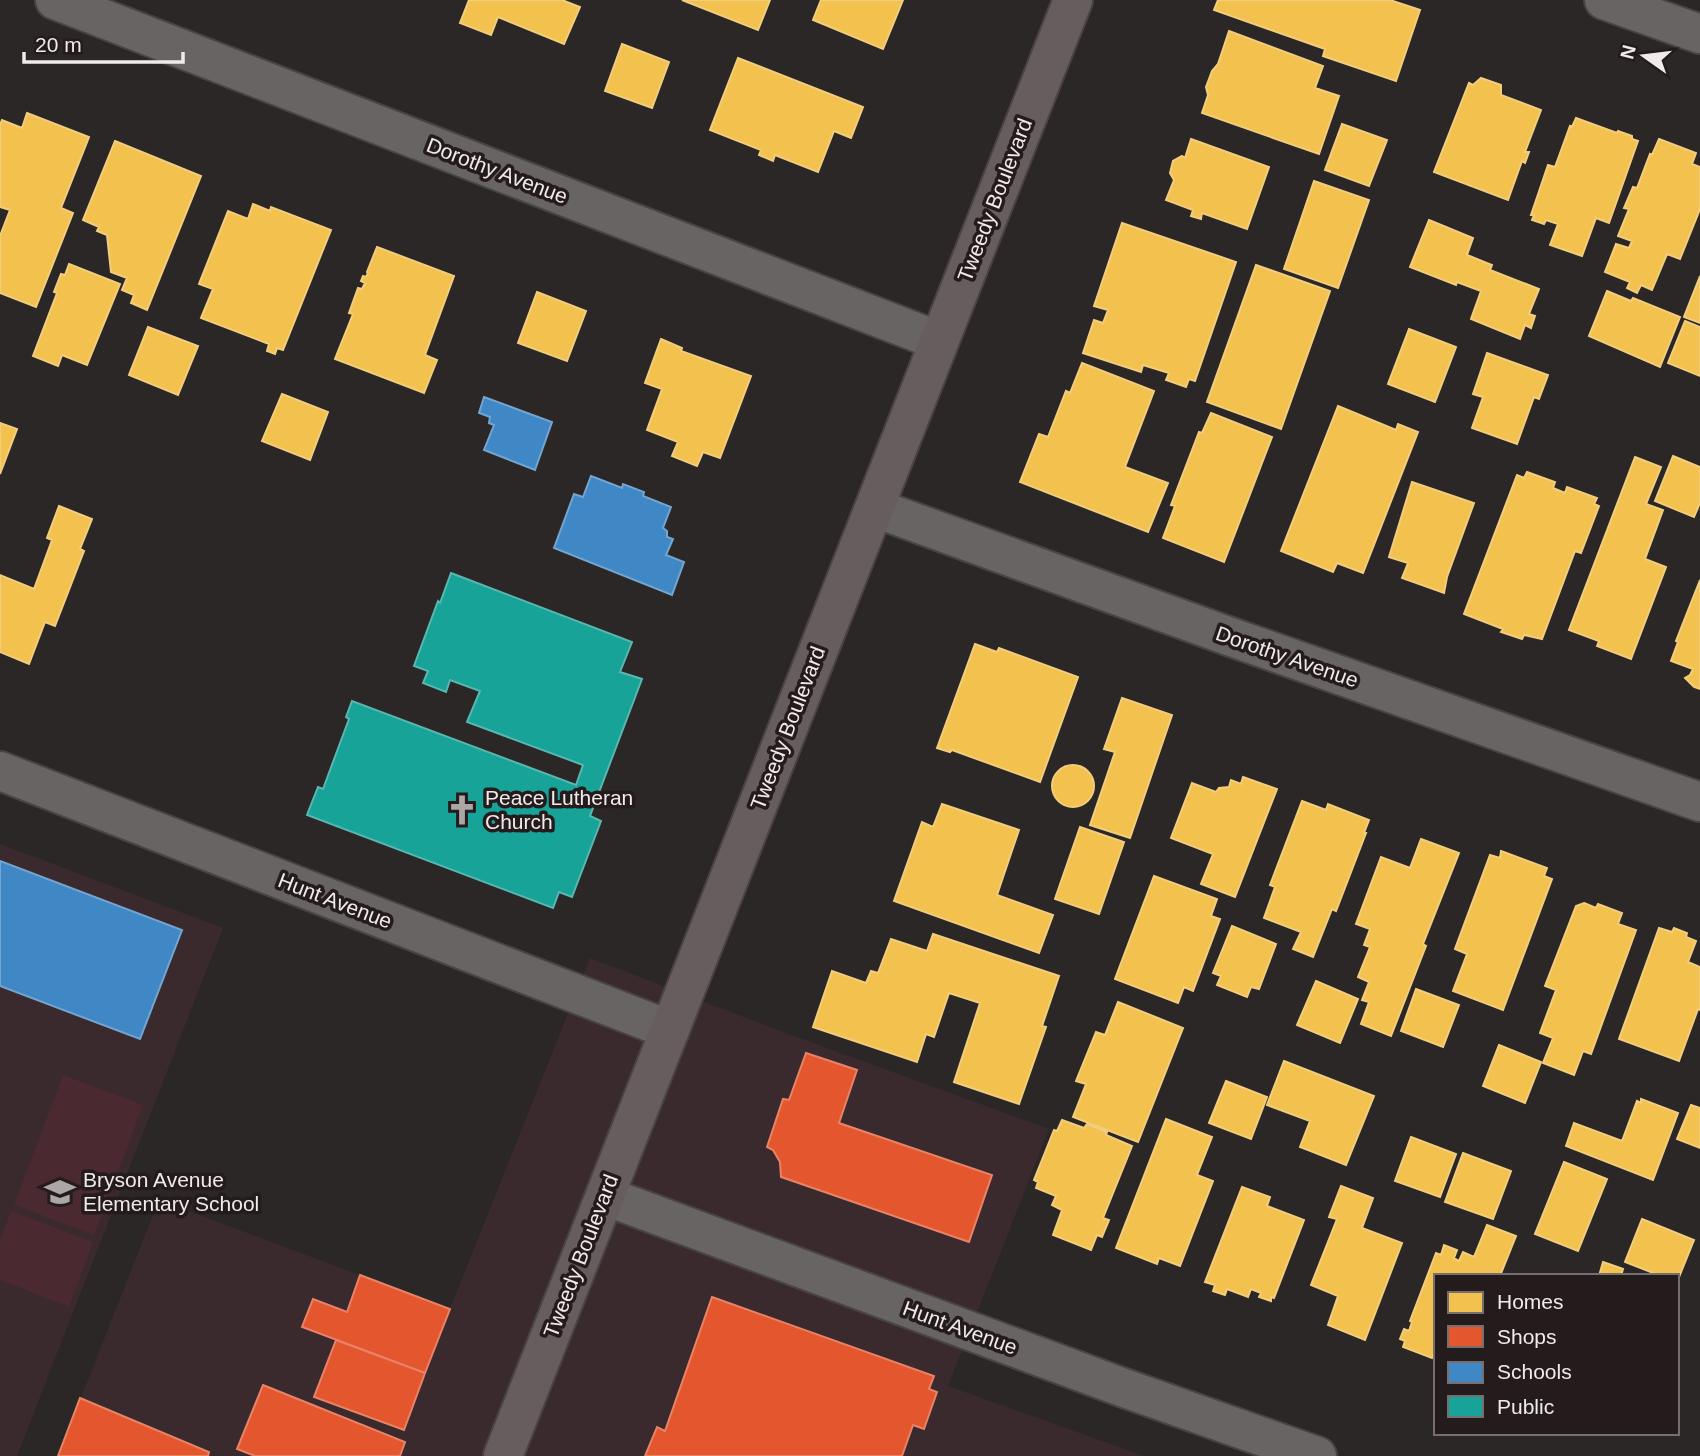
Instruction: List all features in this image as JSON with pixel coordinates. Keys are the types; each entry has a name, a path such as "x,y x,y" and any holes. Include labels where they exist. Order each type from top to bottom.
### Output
{"main road":[{"name":"Tweedy Boulevard","path":"503,1456 1073,0"}],"street":[{"name":"Dorothy Avenue","path":"55,0 939,341"},
{"path":"1604,0 1700,34"},
{"name":"Dorothy Avenue","path":"875,508 1231,638 1700,802"},
{"name":"Hunt Avenue","path":"0,771 670,1030"},
{"name":"Hunt Avenue","path":"605,1196 1064,1366 1317,1456"}],"shaded area":[{"name":"Bryson Avenue Elementary School","path":"0,844 223,928 17,1456 0,1456"},
{"path":"590,958 1049,1129 948,1386 1144,1456 58,1456 159,1200 450,1309"},
{"path":"63,1075 143,1105 94,1235 14,1205"},
{"path":"11,1211 93,1242 69,1307 0,1280 0,1241"}],"building: Homes":[{"path":"469,0 562,0 580,7 564,44 498,17 491,35 460,23"},
{"path":"682,0 770,0 758,30"},
{"path":"821,0 903,0 883,49 813,20"},
{"path":"1218,0 1390,0 1420,10 1396,81 1323,56 1325,49 1214,10"},
{"path":"1229,31 1323,66 1315,88 1339,96 1319,154 1202,113 1208,95 1206,87 1218,64"},
{"path":"622,44 669,62 652,108 605,91"},
{"path":"738,58 863,107 851,138 834,131 818,172 775,155 773,161 759,155 761,150 710,130"},
{"path":"1481,78 1501,85 1501,95 1541,110 1525,152 1529,152 1525,163 1522,161 1508,200 1434,172 1469,83 1473,85"},
{"path":"27,113 89,137 61,208 73,213 36,307 0,293 0,236 10,210 0,207 0,125 2,120 22,128"},
{"path":"1576,118 1632,136 1632,139 1638,141 1609,223 1596,218 1582,256 1550,245 1558,224 1546,220 1544,224 1532,220 1534,215 1531,215 1548,165 1555,167 1570,126 1572,127"},
{"path":"1342,124 1387,140 1369,186 1325,170"},
{"path":"1191,139 1269,167 1247,229 1202,213 1201,219 1191,216 1193,210 1166,200 1174,180 1170,173 1173,161 1182,156 1185,158"},
{"path":"1659,139 1696,153 1692,164 1700,167 1700,209 1680,259 1667,254 1652,290 1641,285 1637,293 1627,288 1630,282 1605,272 1616,244 1629,248 1632,241 1618,236 1629,209 1624,208 1633,187 1637,188"},
{"path":"115,141 201,176 147,310 131,303 134,295 122,290 127,278 111,272 107,235 97,231 99,227 83,220"},
{"path":"1314,181 1369,200 1338,288 1284,269"},
{"path":"253,204 270,211 271,207 331,230 283,350 277,348 275,354 267,351 269,344 201,318 213,289 199,284 228,211 248,219"},
{"path":"1429,220 1473,238 1467,255 1492,265 1490,270 1539,289 1529,314 1535,316 1531,328 1525,325 1520,339 1471,319 1481,291 1457,282 1456,285 1410,267"},
{"path":"1122,223 1236,262 1195,381 1189,379 1186,387 1166,380 1169,373 1143,365 1141,372 1083,353 1094,320 1103,323 1108,310 1094,306"},
{"path":"377,247 454,276 425,355 437,360 424,393 335,359 353,314 349,313 358,288 362,289 365,283 361,281 368,273"},
{"path":"69,264 120,284 87,365 62,355 58,366 33,356 57,293 54,292 61,274 65,275"},
{"path":"1256,265 1330,291 1281,429 1207,402"},
{"path":"1700,276 1700,323 1684,317"},
{"path":"1607,291 1631,301 1633,298 1680,317 1660,367 1589,336"},
{"path":"537,292 586,311 567,361 518,343"},
{"path":"1685,321 1700,327 1700,376 1668,363"},
{"path":"148,327 198,346 178,395 129,375"},
{"path":"1409,329 1456,347 1435,402 1388,384"},
{"path":"661,339 682,348 681,351 751,376 720,458 703,452 697,466 672,456 678,442 647,430 662,389 645,383"},
{"path":"1487,353 1548,375 1539,399 1534,397 1517,444 1472,428 1483,397 1473,394"},
{"path":"1082,363 1154,391 1125,467 1168,483 1148,532 1020,482 1039,434 1048,437 1066,391 1070,393"},
{"path":"282,394 328,412 310,460 262,441"},
{"path":"1338,406 1396,430 1398,424 1418,432 1363,573 1337,563 1333,572 1281,551"},
{"path":"1211,413 1272,437 1224,562 1163,538 1175,506 1171,505 1199,432 1202,433"},
{"path":"0,423 17,429 0,474"},
{"path":"1673,456 1700,467 1700,503 1694,517 1655,501"},
{"path":"1635,457 1661,467 1646,504 1663,510 1645,559 1666,567 1631,659 1597,646 1599,641 1569,630"},
{"path":"1527,472 1555,482 1553,488 1565,493 1567,487 1597,498 1594,504 1599,506 1581,553 1575,551 1542,639 1524,635 1522,639 1464,614 1517,475 1524,478"},
{"path":"1412,482 1474,503 1447,577 1444,593 1402,578 1408,563 1389,557"},
{"path":"59,506 92,519 80,549 84,551 55,626 45,622 29,664 0,652 0,575 34,589 52,540 47,538"},
{"path":"1700,580 1700,689 1685,678 1693,669 1671,661"},
{"path":"975,644 997,652 999,648 1078,677 1040,782 952,750 950,752 937,748"},
{"path":"1122,698 1172,715 1130,838 1090,825 1115,752 1104,749"},
{"path":"1073,765 1088,771 1094,786 1088,801 1073,807 1058,801 1052,786 1058,771"},
{"path":"1243,777 1277,789 1235,897 1201,884 1213,854 1171,838 1192,783 1216,792 1219,788 1229,787 1231,780 1241,784"},
{"path":"1302,801 1326,810 1328,804 1369,820 1336,911 1332,909 1313,957 1293,949 1301,932 1264,918 1275,887 1270,885"},
{"path":"942,804 1019,830 997,895 1053,915 1039,953 894,901 922,822 933,827"},
{"path":"1080,827 1124,842 1099,914 1055,899"},
{"path":"1421,839 1459,853 1391,1036 1361,1024 1369,1002 1362,1000 1369,982 1358,977 1370,947 1364,945 1370,929 1356,924 1381,857 1410,868"},
{"path":"1501,851 1547,868 1544,876 1552,879 1503,1010 1453,991 1467,954 1455,949 1490,855 1500,858"},
{"path":"1154,876 1217,899 1211,916 1220,919 1193,991 1184,987 1178,1003 1115,979"},
{"path":"1584,903 1596,908 1598,904 1622,913 1618,924 1636,930 1591,1054 1583,1051 1574,1075 1543,1063 1553,1038 1540,1033 1556,990 1545,986 1576,906"},
{"path":"1232,926 1276,944 1259,989 1251,987 1247,997 1217,985 1221,976 1213,973"},
{"path":"1659,928 1672,932 1674,928 1687,933 1686,937 1696,941 1688,962 1700,967 1700,1010 1698,1009 1679,1061 1619,1039"},
{"path":"933,934 1059,976 1042,1026 1046,1027 1019,1104 954,1082 980,1003 949,993 934,1037 926,1034 917,1062 813,1027 832,971 866,983 871,971 878,973 891,939 927,951"},
{"path":"1316,981 1358,999 1340,1043 1297,1025"},
{"path":"1416,989 1459,1005 1443,1047 1401,1031"},
{"path":"1118,1002 1183,1028 1138,1142 1073,1117 1086,1084 1076,1081 1096,1032 1105,1035"},
{"path":"1499,1045 1541,1062 1525,1103 1483,1086"},
{"path":"1284,1061 1374,1096 1346,1165 1300,1147 1310,1121 1267,1105"},
{"path":"1226,1081 1267,1097 1251,1139 1209,1123"},
{"path":"1641,1099 1678,1113 1653,1180 1566,1146 1574,1123 1622,1141 1637,1101 1641,1103"},
{"path":"1691,1105 1700,1108 1700,1148 1677,1139"},
{"path":"1166,1119 1212,1137 1197,1175 1213,1181 1180,1266 1159,1258 1157,1264 1116,1248"},
{"path":"1062,1120 1084,1128 1087,1124 1132,1146 1103,1218 1109,1220 1102,1237 1097,1235 1091,1250 1053,1235 1062,1210 1052,1205 1056,1196 1036,1188 1038,1182 1034,1180 1054,1130 1057,1131"},
{"path":"1411,1137 1456,1154 1440,1197 1395,1181"},
{"path":"1463,1153 1511,1171 1493,1219 1445,1202"},
{"path":"1564,1162 1607,1179 1578,1251 1535,1234"},
{"path":"1341,1186 1373,1198 1362,1228 1402,1243 1365,1340 1328,1325 1338,1296 1311,1285 1337,1219 1329,1217"},
{"path":"1242,1187 1270,1197 1267,1206 1304,1220 1271,1301 1259,1297 1261,1293 1251,1289 1248,1297 1227,1289 1225,1295 1213,1291 1215,1285 1205,1282"},
{"path":"1642,1219 1694,1240 1679,1277 1679,1274 1656,1274 1625,1262"},
{"path":"1487,1225 1516,1236 1501,1274 1434,1274 1432,1358 1403,1347 1405,1341 1400,1339 1404,1329 1409,1331 1410,1321 1436,1253 1441,1255 1444,1245 1457,1250 1454,1258 1459,1261 1463,1252 1474,1257"},
{"path":"1603,1262 1623,1269 1622,1274 1600,1274"}],"building: Shops":[{"path":"806,1053 857,1070 839,1123 992,1175 969,1242 781,1177 780,1162 773,1150 767,1147 783,1099 789,1100"},
{"path":"360,1275 450,1309 425,1373 302,1327 313,1299 347,1312"},
{"path":"712,1297 934,1376 929,1389 937,1392 924,1429 913,1425 902,1456 645,1456 657,1427 665,1431"},
{"path":"336,1340 425,1373 404,1430 314,1397"},
{"path":"263,1385 405,1442 400,1456 255,1456 237,1449"},
{"path":"80,1398 209,1452 208,1456 58,1456"}],"building: Schools":[{"path":"484,397 552,422 535,470 484,450 494,425 489,423 490,417 479,413"},
{"path":"591,476 622,488 623,484 644,492 643,496 671,507 663,528 667,531 667,537 673,539 666,555 684,562 672,595 554,548 574,494 583,497"},
{"path":"0,861 182,930 140,1039 0,986"}],"building: Public":[{"path":"451,573 632,642 620,672 642,679 590,816 601,821 572,897 559,892 553,908 307,815 318,787 323,789 349,719 346,717 352,701 576,785 583,765 467,722 480,691 450,680 446,692 423,683 428,671 414,666"}],"place":[{"name":"Peace Lutheran Church","path":"462,810"},
{"name":"Bryson Avenue Elementary School","path":"60,1192"}]}
